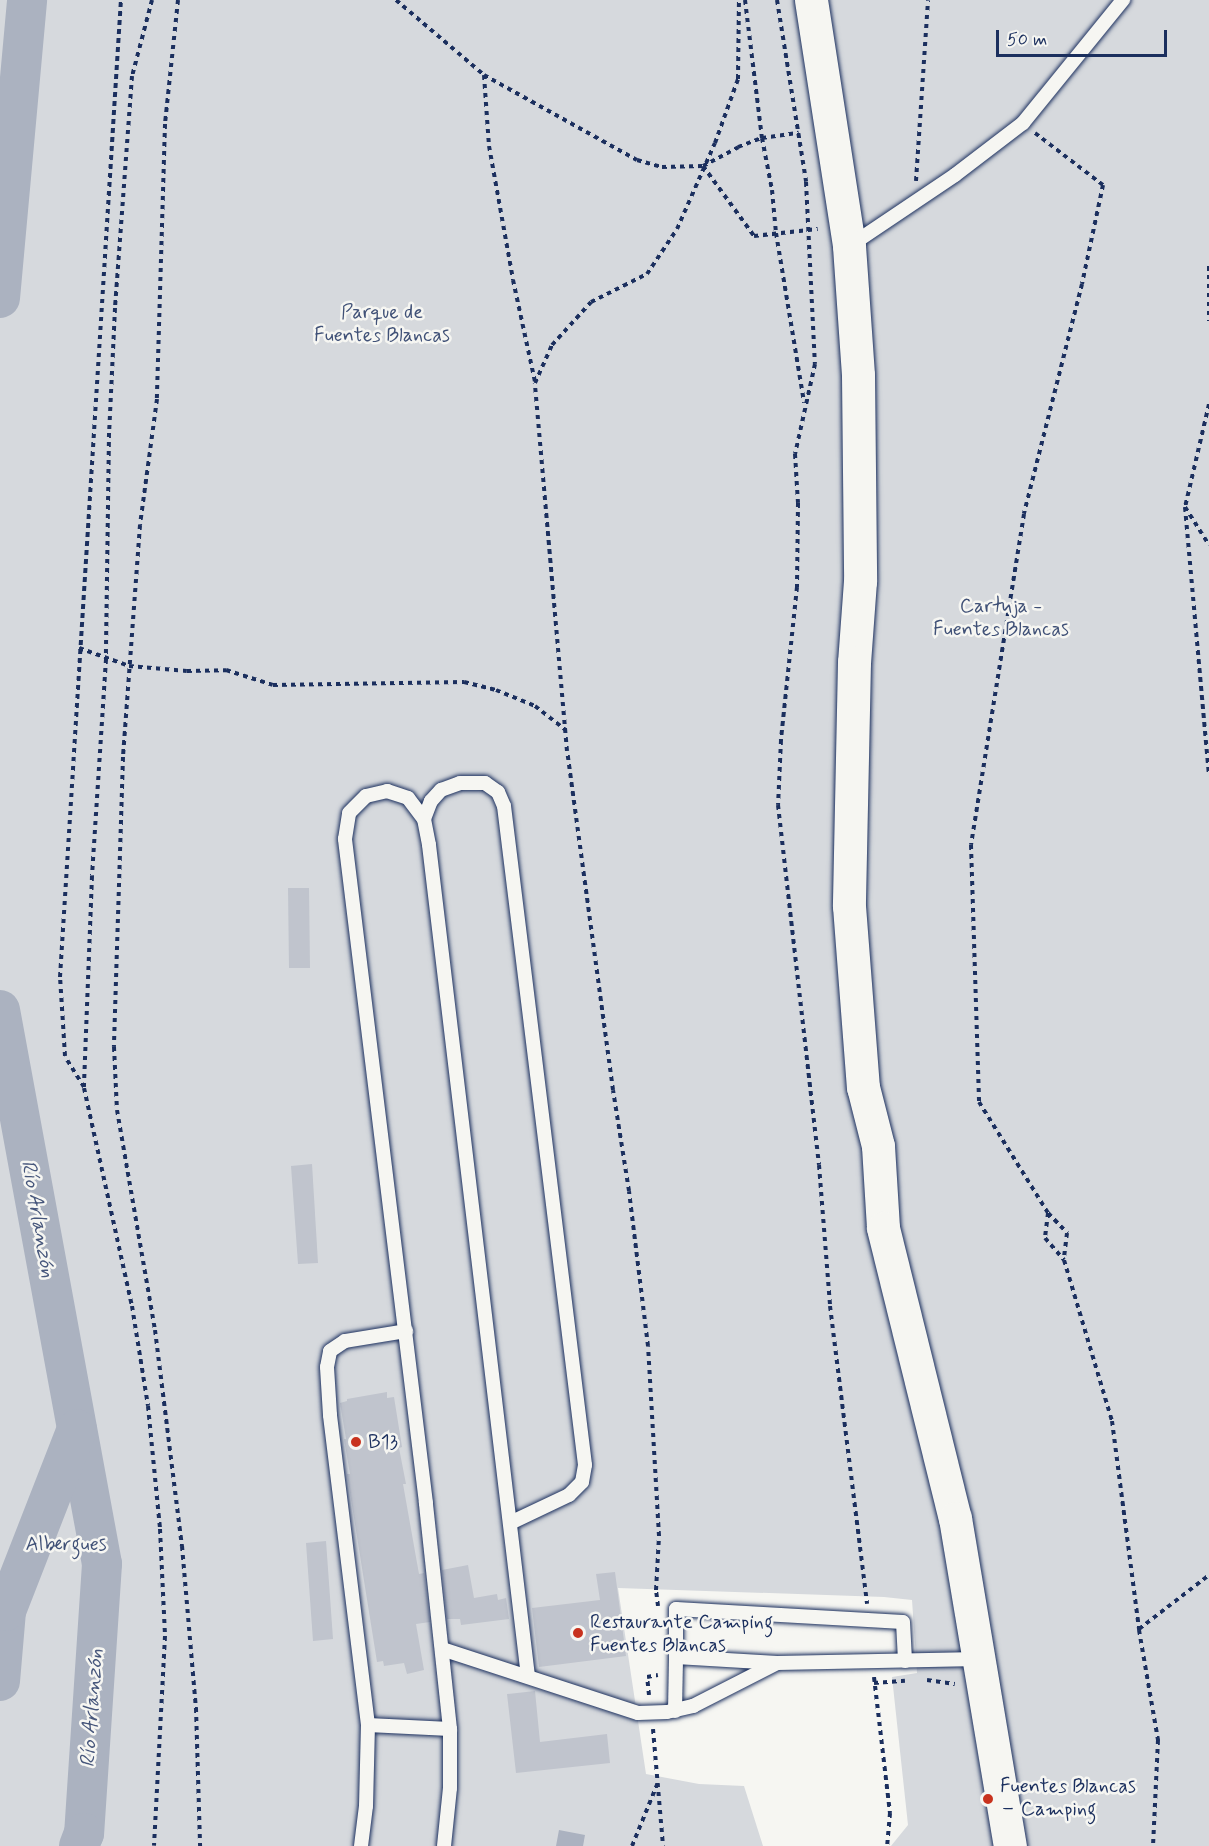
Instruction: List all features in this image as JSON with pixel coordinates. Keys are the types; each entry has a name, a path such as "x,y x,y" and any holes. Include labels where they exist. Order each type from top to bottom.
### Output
{"main road":[{"path":"811,0 847,236 858,375 860,581 854,662 849,906 863,1087 878,1146 883,1228 955,1518 1010,1846"}],"lane":[{"path":"847,236 915,203 1023,123 1123,0"},
{"path":"510,1523 569,1495 582,1482 585,1465 504,806 498,792 485,783 460,783 441,790 431,801 424,819 528,1676"},
{"path":"424,819 408,798 387,791 366,796 349,813 345,839 406,1331 450,1730 450,1788 444,1846"},
{"path":"361,1846 366,1806 368,1725 330,1415 327,1367 330,1351 345,1341 406,1331"},
{"path":"675,1711 676,1609 903,1622 905,1661"},
{"path":"442,1649 639,1713 675,1711 693,1706 777,1663"},
{"path":"676,1657 777,1663 980,1659"},
{"path":"368,1725 450,1730"}],"path":[{"path":"84,1088 65,1056 60,977 79,648 122,0"},
{"path":"152,0 132,76 126,132 110,433 106,659 92,876 84,1088 132,1306 148,1406 160,1529 165,1636 154,1846"},
{"path":"178,0 165,124 157,399 140,525 129,666 118,882 114,1047 117,1110 154,1330 182,1546 196,1708 200,1846"},
{"path":"396,0 484,75 638,160 662,166 703,166 738,147 762,138 831,127"},
{"path":"536,383 552,345 591,302 647,274 677,229 715,143 738,80 739,0"},
{"path":"745,0 762,138 772,190 776,233 804,406"},
{"path":"777,0 806,182 815,364 795,454 798,503 797,587 781,740 778,805 819,1165 830,1306 868,1620"},
{"path":"915,203 928,0"},
{"path":"484,75 489,146 513,279 536,383 567,751 629,1191 648,1346 659,1536 656,1590"},
{"path":"1023,123 1103,185 1082,284 1024,514 971,845 979,1102 1048,1213 1067,1233 1064,1260"},
{"path":"703,166 754,236 807,230 847,236"},
{"path":"1209,266 1209,321"},
{"path":"1209,404 1185,507 1209,775"},
{"path":"1185,507 1209,545"},
{"path":"79,648 129,666 187,671 226,670 273,685 464,682 496,690 535,706 567,730"},
{"path":"1048,1213 1046,1238 1064,1260 1113,1421 1139,1630 1158,1740 1153,1846"},
{"path":"1139,1630 1209,1575"},
{"path":"872,1662 890,1813 887,1846"},
{"path":"922,1679 954,1684 961,1691"},
{"path":"874,1683 913,1680"},
{"path":"632,1846 660,1778 663,1846"}],"green space":[{"path":"0,0 1209,0 1209,1846 891,1846 908,1825 892,1677 917,1673 912,1600 884,1597 618,1588 646,1774 699,1784 744,1786 763,1846 0,1846"}],"shaded area":[{"path":"559,1830 585,1835 583,1846 556,1846"}],"building":[{"path":"288,888 309,888 310,968 289,968"},
{"path":"312,1164 318,1263 298,1264 291,1166"},
{"path":"387,1392 387,1398 394,1397 402,1447 399,1448 406,1484 403,1484 419,1574 424,1573 430,1622 416,1624 424,1670 407,1674 404,1663 384,1666 383,1661 377,1662 347,1474 350,1474 340,1403 347,1399"},
{"path":"326,1541 333,1639 313,1641 306,1543"},
{"path":"468,1565 474,1598 497,1594 498,1600 506,1598 509,1619 461,1625 460,1619 447,1619 442,1570"},
{"path":"615,1572 626,1656 539,1667 532,1608 600,1600 596,1574"},
{"path":"535,1691 540,1742 607,1734 610,1763 516,1773 507,1694"}],"waterway":[{"name":"Río Arlanzón","path":"0,298 27,0"},
{"name":"Río Arlanzón","path":"0,1010 102,1564 84,1833 79,1846"},
{"name":"Río Arlanzón","path":"0,1681 6,1611 77,1429"}],"place":[{"name":"B13","path":"356,1442"},
{"name":"Restaurante Camping Fuentes Blancas","path":"578,1633"},
{"name":"Fuentes Blancas – Camping","path":"988,1799"}],"park label":[{"name":"Parque de Fuentes Blancas","path":"382,324"},
{"name":"Cartuja - Fuentes Blancas","path":"1001,618"},
{"name":"Albergues","path":"66,1544"}]}
